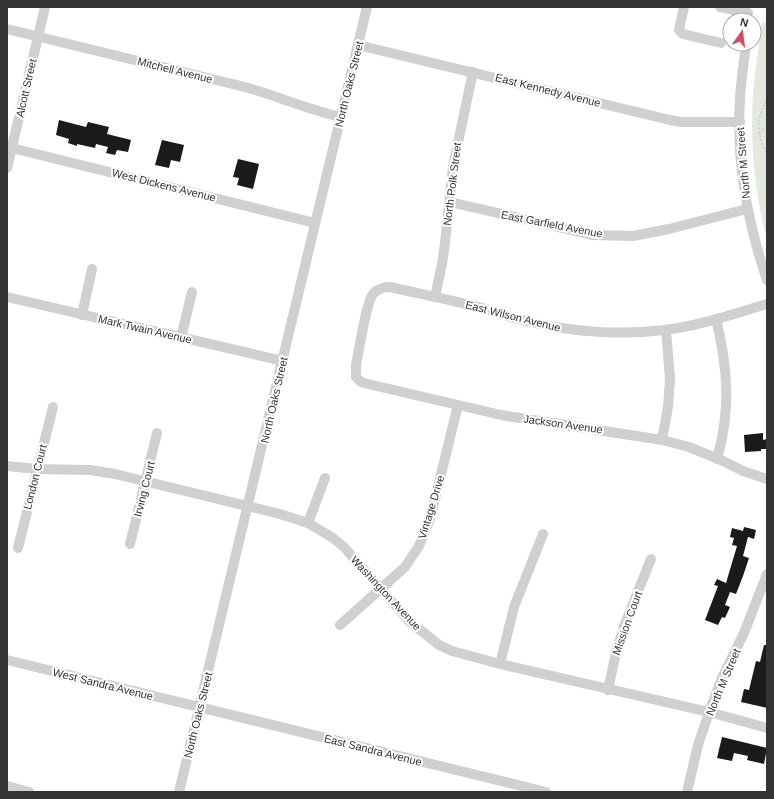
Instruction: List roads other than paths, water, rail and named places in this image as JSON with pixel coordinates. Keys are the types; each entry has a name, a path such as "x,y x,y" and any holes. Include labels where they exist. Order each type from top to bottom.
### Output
{"street":[{"name":"Alcott Street","path":"7,168 45,7"},
{"name":"North Oaks Street","path":"179,792 367,7"},
{"path":"684,7 679,30 683,34 721,43"},
{"path":"720,7 743,12"},
{"name":"Mitchell Avenue","path":"7,29 246,87 341,117"},
{"name":"East Kennedy Avenue","path":"358,45 670,120 681,122 740,122"},
{"name":"North M Street","path":"745,52 741,86 740,122 742,173 747,209 756,246 767,280"},
{"name":"North Polk Street","path":"434,297 442,264 453,166 473,72"},
{"name":"West Dickens Avenue","path":"12,148 315,223"},
{"name":"East Garfield Avenue","path":"450,202 586,234 618,236 633,236 669,229 747,209"},
{"path":"82,315 92,269"},
{"name":"East Wilson Avenue","path":"356,378 356,365 370,300 377,290 390,287 483,308 515,318 569,329 620,332 666,330 716,320 767,304"},
{"path":"181,338 192,292"},
{"name":"Mark Twain Avenue","path":"7,297 283,361"},
{"path":"716,320 721,341 727,386 726,412 722,443 717,458"},
{"path":"662,440 668,407 670,380 666,330"},
{"name":"Jackson Avenue","path":"356,378 361,382 368,384 514,417 662,440 689,447 717,458 743,471 767,479"},
{"name":"Vintage Drive","path":"340,625 405,567 419,546 425,534 434,505 458,405"},
{"name":"London Court","path":"18,548 53,407"},
{"name":"Irving Court","path":"130,544 157,433"},
{"name":"Washington Avenue","path":"7,466 37,469 90,470 115,474 280,514 308,524 333,538 344,547 409,621 439,645 452,651 608,690 709,712 767,728"},
{"path":"308,524 325,478"},
{"path":"500,664 514,607 543,534"},
{"name":"Mission Court","path":"608,690 616,653 624,626 652,559"},
{"name":"North M Street","path":"687,792 698,746 709,712 722,678 744,633 766,579"},
{"name":"West Sandra Avenue","path":"7,660 200,707"},
{"name":"East Sandra Avenue","path":"200,707 546,792"},
{"path":"7,786 29,792"}]}
